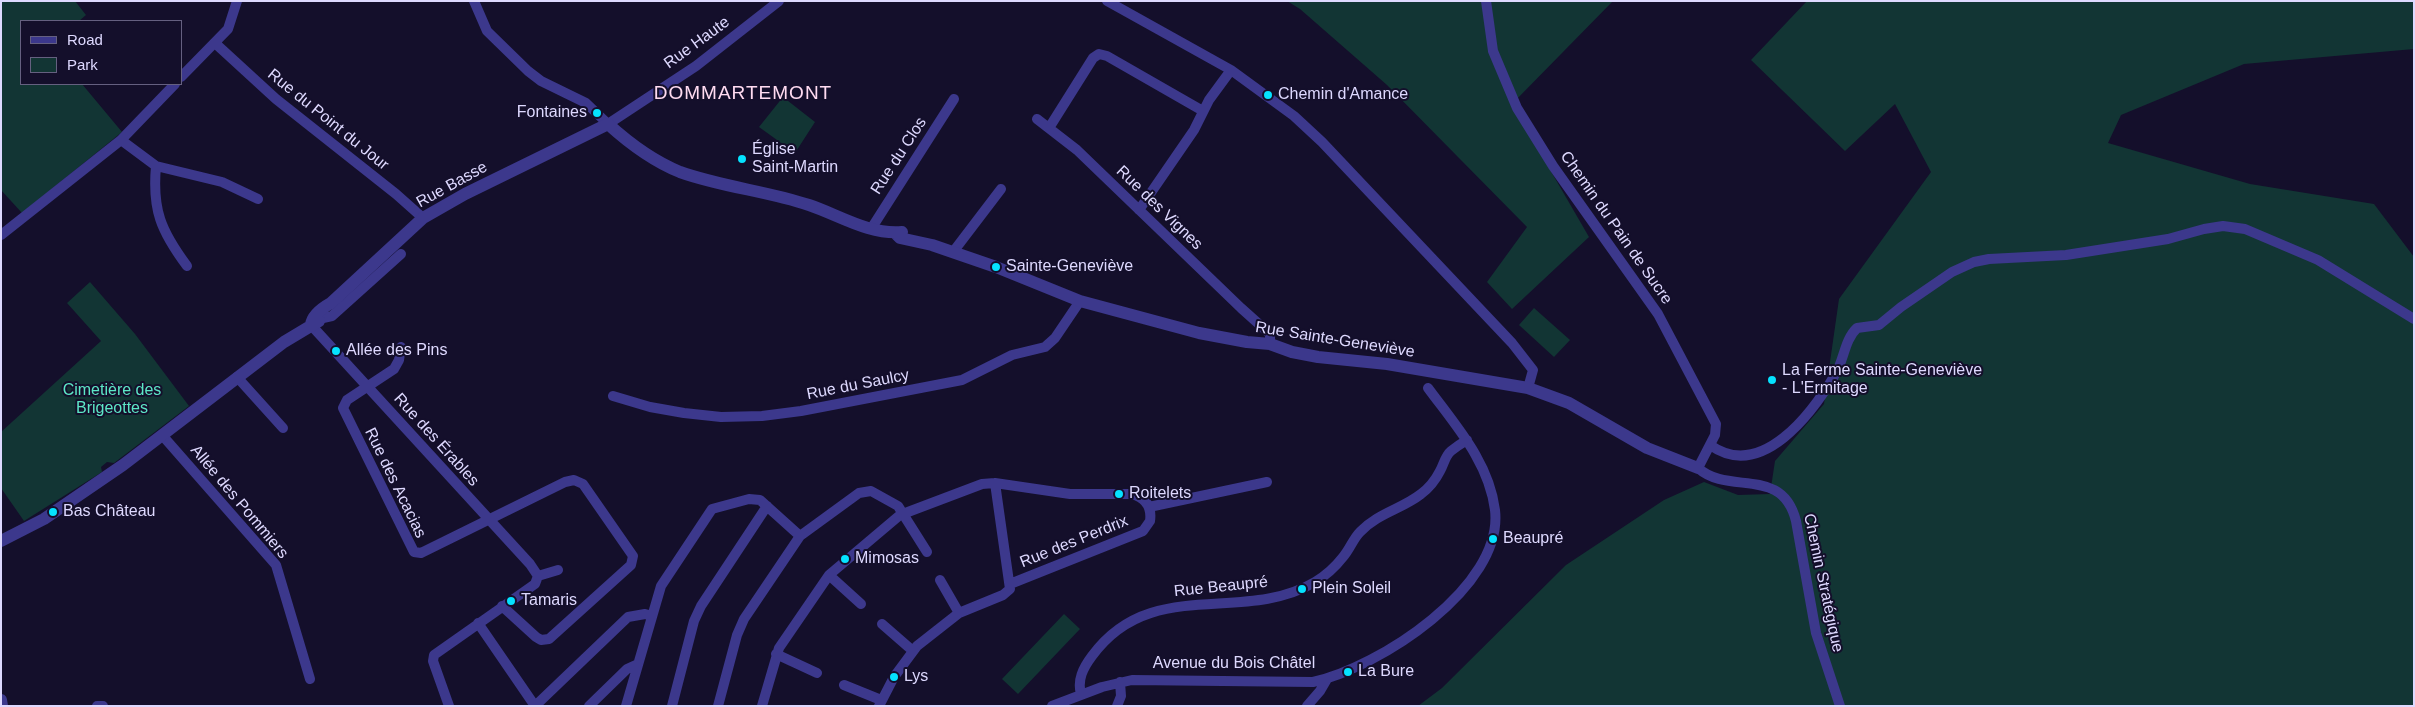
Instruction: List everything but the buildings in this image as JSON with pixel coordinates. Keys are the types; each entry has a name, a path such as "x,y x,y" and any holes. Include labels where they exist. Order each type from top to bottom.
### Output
{"street":[{"path":"182,76 216,44 232,22 237,1"},
{"path":"474,1 487,31 528,72 586,103 608,124"},
{"name":"Rue Haute","path":"608,124 696,66 779,1"},
{"path":"1107,1 1231,70 1274,100 1322,142 1481,310 1531,367 1533,372 1528,388"},
{"name":"Chemin du Pain de Sucre","path":"1486,1 1493,51 1509,93 1549,160 1666,327 1716,424 1716,432 1698,468"},
{"name":"Rue du Point du Jour","path":"216,44 276,99 390,189 423,218"},
{"path":"1049,128 1093,58 1099,54 1107,56 1203,111"},
{"path":"1139,210 1194,130 1203,111 1231,70"},
{"path":"1,235 121,140 174,85"},
{"name":"Rue du Clos","path":"871,229 954,100"},
{"name":"Rue des Vignes","path":"1036,119 1077,150 1241,308 1259,322 1266,343"},
{"name":"Rue Basse","path":"1,541 44,519 123,465 237,377 317,322 312,318 423,218 465,194 608,124"},
{"name":"Rue Sainte-Geneviève","path":"608,124 640,151 680,172 801,202 862,227 896,233 902,232 921,238 932,245 1080,301 1199,333 1247,342 1266,343 1292,352 1318,357 1387,364 1528,388 1569,403 1647,448 1698,468"},
{"path":"121,140 156,166 222,182 258,199"},
{"path":"156,166 154,186 157,215 169,242 187,266"},
{"path":"953,252 1001,189"},
{"path":"1710,446 1723,454 1734,456 1755,453 1774,446 1794,429 1809,411 1836,372 1850,336 1857,328 1879,325 1901,307 1952,272 1974,262 1989,259 2066,255 2168,239 2204,228 2233,226 2258,234 2318,260 2414,319"},
{"path":"317,322 332,316 401,254"},
{"name":"Rue du Saulcy","path":"613,396 650,407 684,413 721,417 762,416 801,411 962,380 1012,354 1045,347 1055,338 1080,301"},
{"name":"Rue des Érables","path":"317,322 368,387 530,564 538,576"},
{"path":"368,387 397,366 401,347"},
{"path":"237,377 283,428"},
{"name":"Rue des Acacias","path":"368,387 344,403 344,412 410,549 421,554 490,520"},
{"name":"Avenue du Bois Châtel","path":"1052,706 1081,694 1120,682 1144,679 1313,682 1327,679 1366,664 1405,640 1442,610 1478,571 1493,539 1495,513 1483,468 1467,440 1428,388"},
{"name":"Allée des Pommiers","path":"162,435 276,565 310,679"},
{"name":"Rue Beaupré","path":"1081,694 1080,676 1097,648 1130,622 1146,614 1164,608 1194,604 1262,600 1297,591 1317,581 1343,557 1358,534 1372,520 1409,502 1422,493 1433,482 1450,451 1467,440"},
{"name":"Chemin Stratégique","path":"1698,468 1707,476 1770,488 1784,496 1792,509 1816,632 1840,706"},
{"path":"490,520 565,482 578,481 583,484 633,556 631,565 549,638 541,640 536,637 502,606"},
{"path":"1149,507 1267,482"},
{"path":"762,706 776,654 829,574 903,513 982,484 995,483 1010,584"},
{"name":"Rue des Perdrix","path":"880,703 913,650 960,613 1005,594 1010,589 1010,584 1143,531 1150,521 1149,507 1139,496 1132,494 1070,494 995,483"},
{"path":"718,706 737,635 744,619 800,536 859,493 871,491 898,506 927,552"},
{"path":"626,706 660,586 712,509 755,499 767,506 800,536"},
{"path":"672,706 694,621 701,606 767,506"},
{"path":"449,706 433,661 434,655 535,584 538,576 558,570"},
{"path":"829,574 861,604"},
{"path":"940,580 960,613"},
{"path":"478,623 535,706 628,617 639,614 652,616"},
{"path":"882,624 913,650"},
{"path":"776,654 817,673"},
{"path":"589,706 627,669 638,664"},
{"path":"1308,706 1327,679"},
{"path":"1116,706 1120,696 1120,682"},
{"path":"844,685 880,703"},
{"path":"1,700 2,706"}],"green space":[{"path":"1,1 75,1 86,15 80,20 20,20 20,85 83,85 122,132 22,213 1,190"},
{"path":"1287,1 1613,1 1512,104 1589,237 1512,309 1487,282 1527,227 1387,85 1300,9"},
{"path":"1807,1 2414,1 2414,49 2244,64 2121,115 2108,143 2250,184 2374,204 2414,257 2414,706 1418,706 1442,688 1566,565 1664,500 1704,482 1738,495 1770,494 1775,461 1824,404 1839,299 1931,172 1895,104 1845,151 1751,60"},
{"path":"783,97 815,122 795,153 759,127"},
{"name":"Cimetière des Brigeottes","path":"90,282 135,334 189,406 114,463 107,462 101,467 102,472 24,521 1,488 1,432 101,341 67,303"},
{"path":"1534,308 1570,340 1554,357 1519,325"},
{"path":"1064,614 1080,629 1018,694 1002,679"}],"place":[{"name":"Chemin d'Amance","path":"1268,95"},
{"name":"Fontaines","path":"597,113"},
{"name":"Église Saint-Martin","path":"742,159"},
{"name":"Sainte-Geneviève","path":"996,267"},
{"name":"Allée des Pins","path":"336,351"},
{"name":"La Ferme Sainte-Geneviève - L'Ermitage","path":"1772,380"},
{"name":"Roitelets","path":"1119,494"},
{"name":"Bas Château","path":"53,512"},
{"name":"Beaupré","path":"1493,539"},
{"name":"Mimosas","path":"845,559"},
{"name":"Plein Soleil","path":"1302,589"},
{"name":"Tamaris","path":"511,601"},
{"name":"La Bure","path":"1348,672"},
{"name":"Lys","path":"894,677"}],"district":[{"name":"DOMMARTEMONT","path":"743,94"}]}
